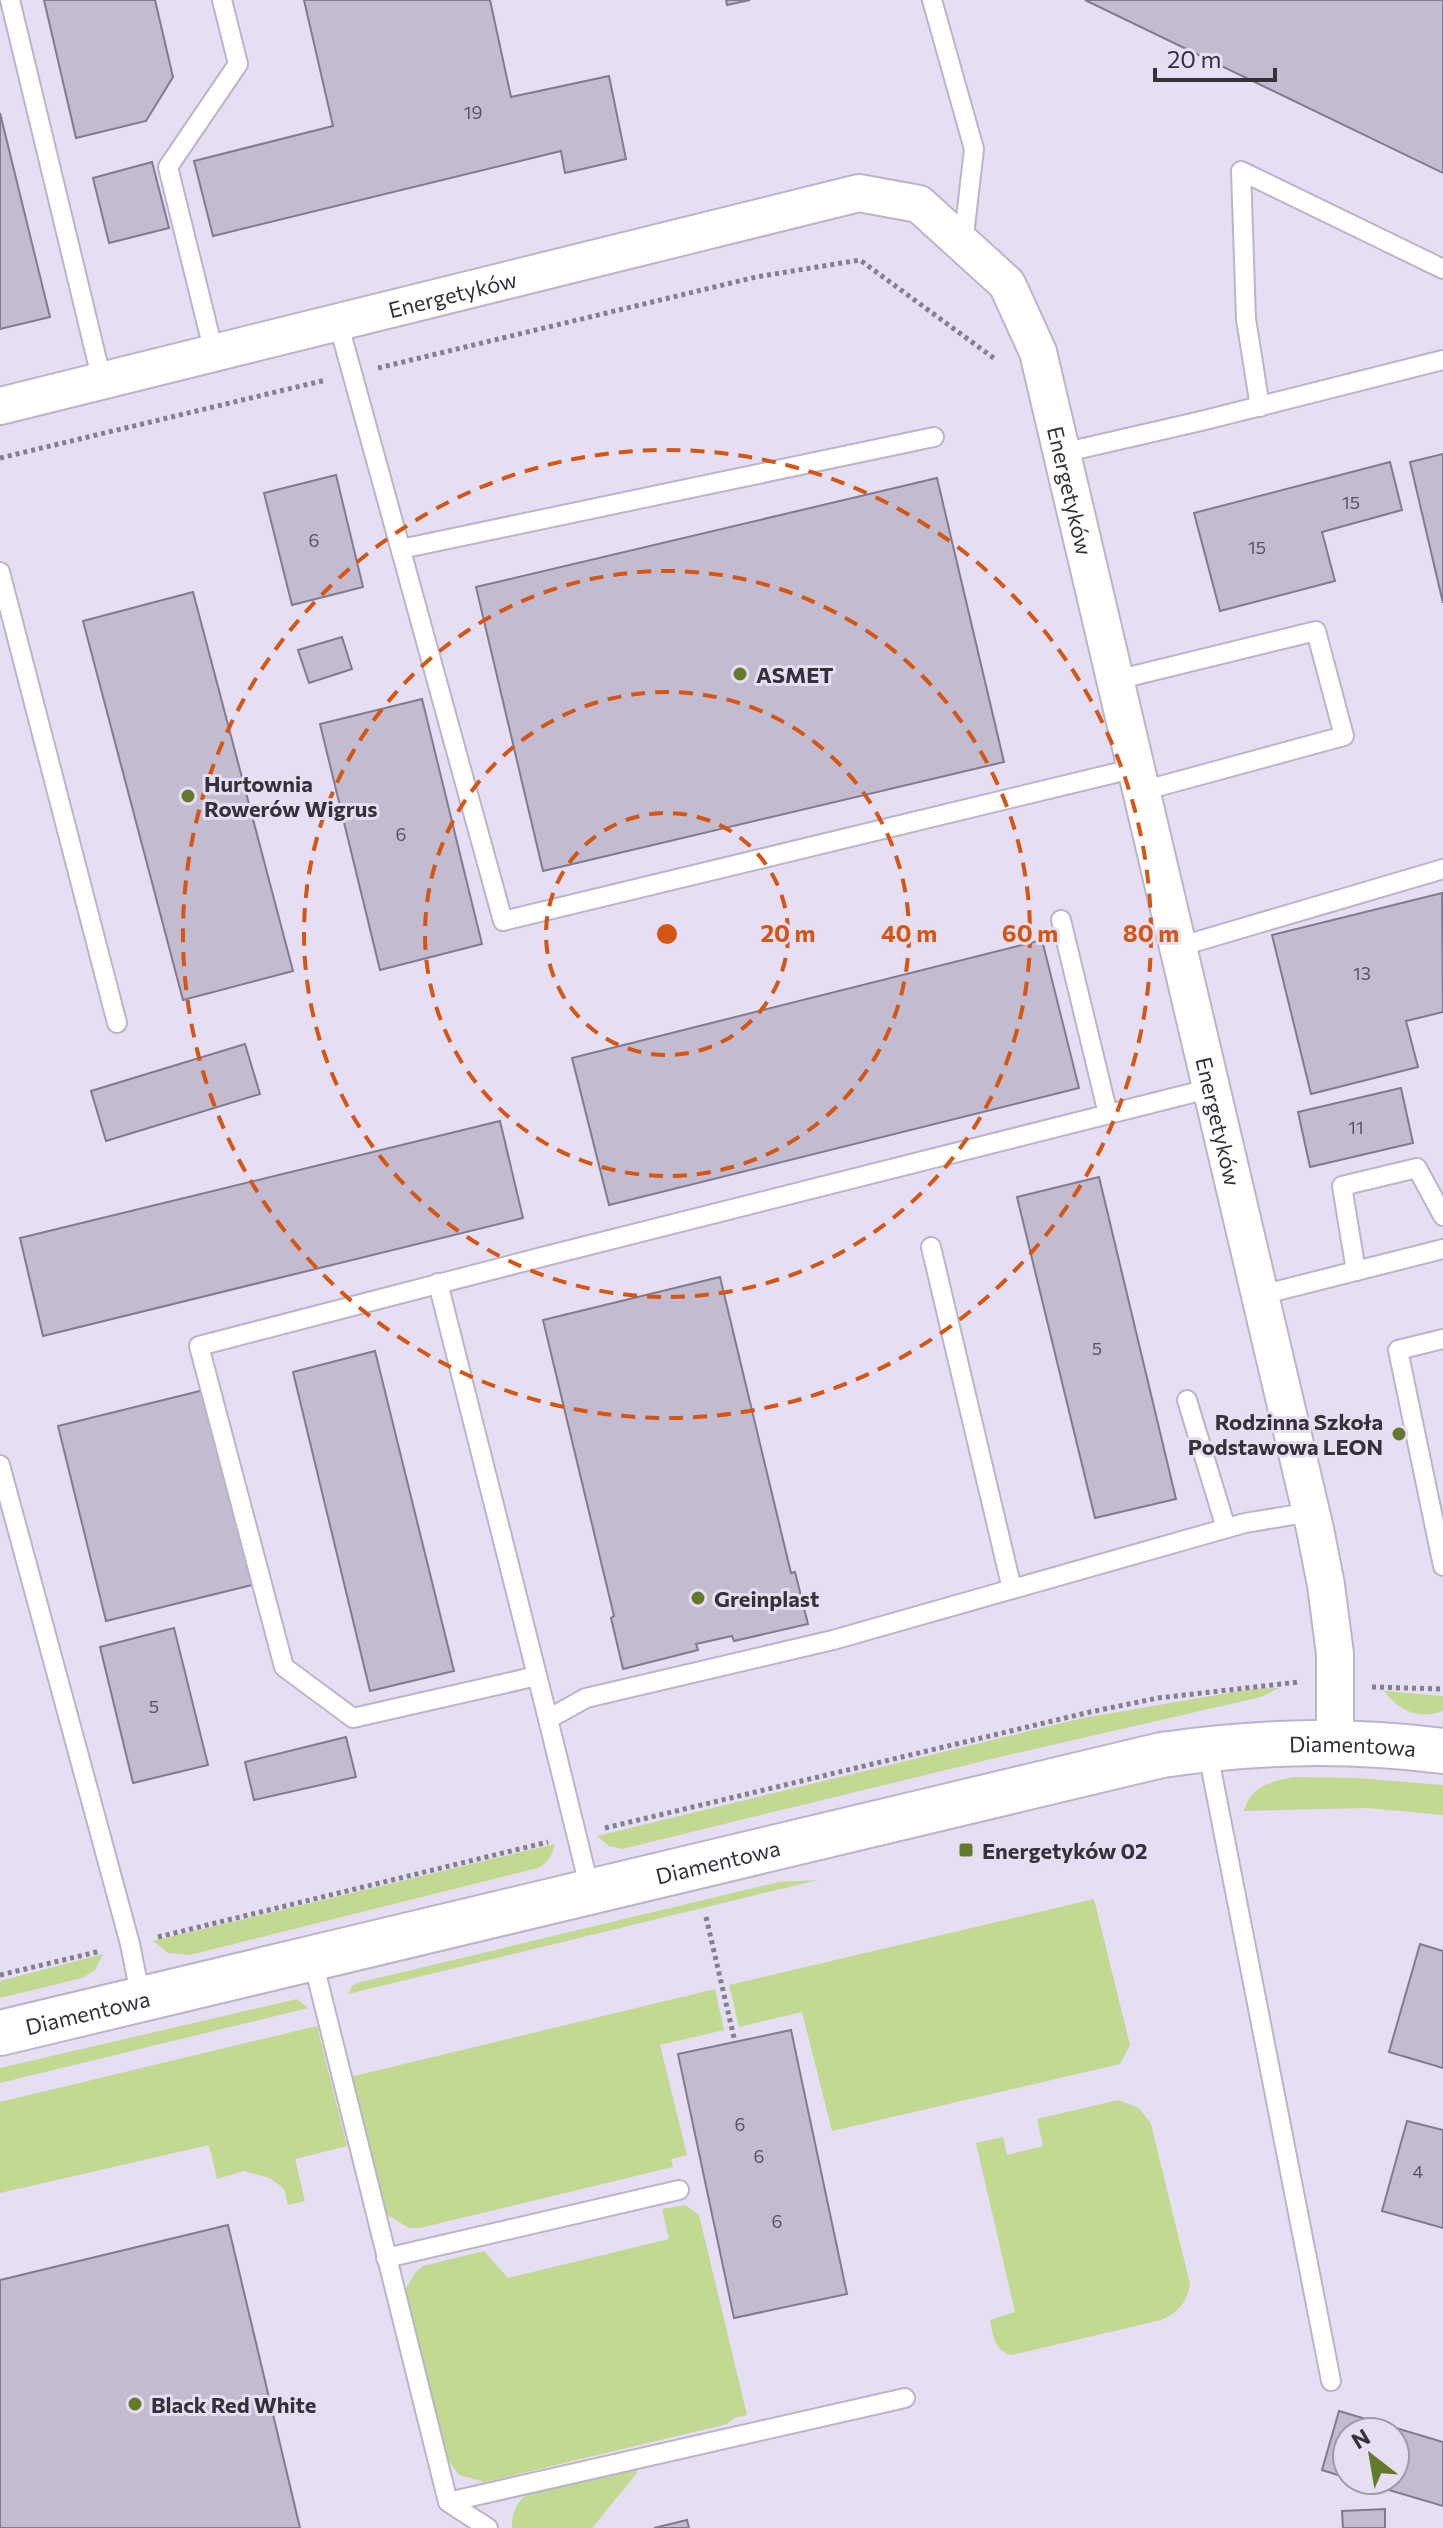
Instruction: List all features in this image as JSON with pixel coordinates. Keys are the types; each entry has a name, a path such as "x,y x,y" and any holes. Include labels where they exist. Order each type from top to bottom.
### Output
{"street":[{"name":"Energetyków","path":"0,406 859,193 919,204 1007,284 1038,352 1311,1512 1326,1585 1335,1654 1335,1744"},
{"name":"Diamentowa","path":"0,2033 1162,1755 1207,1748 1293,1742 1392,1745 1443,1751"}],"lane":[{"path":"10,0 102,381"},
{"path":"214,353 168,167 238,64 222,0"},
{"path":"932,0 974,149 963,244"},
{"path":"1260,407 1246,319 1241,171 1443,269"},
{"path":"338,322 503,921 1344,736 1316,631 1116,680"},
{"path":"1062,453 1443,360"},
{"path":"401,549 934,437"},
{"path":"0,572 117,1023"},
{"path":"1178,947 1443,869"},
{"path":"1061,920 1108,1114"},
{"path":"537,1676 353,1718 284,1667 199,1346 1212,1088"},
{"path":"1356,1271 1342,1186 1417,1168 1443,1216"},
{"path":"931,1247 1012,1589"},
{"path":"1261,1295 1443,1249"},
{"path":"438,1283 590,1890"},
{"path":"1443,1339 1398,1350 1443,1566"},
{"path":"1187,1400 1226,1528"},
{"path":"0,1465 130,1944 141,1999"},
{"path":"548,1719 586,1698 833,1640 1226,1528 1311,1512"},
{"path":"1207,1748 1331,2381"},
{"path":"312,1957 448,2502 488,2528"},
{"path":"386,2258 679,2190"},
{"path":"448,2502 905,2398"}],"path":[{"path":"0,458 756,277 860,260 995,359"},
{"path":"0,1975 1158,1698 1281,1683 1336,1681 1374,1688 1443,1689"},
{"path":"706,1917 735,2042"}],"green space":[{"path":"1279,1688 1261,1697 622,1849 609,1846 597,1836 1083,1718 1252,1689"},
{"path":"1384,1691 1443,1696 1443,1711 1434,1714 1410,1712 1396,1704"},
{"path":"1296,1777 1443,1785 1443,1815 1367,1808 1244,1811 1257,1790 1271,1782"},
{"path":"555,1844 549,1858 538,1868 190,1955 168,1953 153,1941"},
{"path":"818,1880 348,1994 357,1983 779,1882"},
{"path":"1094,1899 1130,2045 1120,2064 832,2131 802,2012 739,2027 729,1985"},
{"path":"103,1954 95,1970 82,1978 0,1998 0,1981"},
{"path":"715,1989 724,2030 660,2045 687,2155 671,2159 673,2167 420,2228 409,2228 386,2214 350,2077"},
{"path":"297,1999 308,2008 0,2083 0,2068"},
{"path":"317,2026 347,2146 295,2159 305,2201 288,2205 284,2189 270,2178 244,2171 217,2179 209,2145 0,2193 0,2102"},
{"path":"1118,2100 1139,2108 1151,2124 1190,2284 1187,2296 1177,2310 1161,2320 1012,2355 1006,2353 995,2342 990,2320 1015,2312 976,2143 1003,2137 1007,2155 1043,2146 1037,2119"},
{"path":"685,2205 699,2215 747,2415 734,2418 727,2424 485,2482 459,2475 444,2454 404,2292 415,2273 423,2266 484,2251 508,2278 669,2239 662,2209"},
{"path":"635,2466 637,2473 592,2528 512,2528 516,2506 532,2491"}],"building":[{"path":"44,0 155,0 173,77 146,121 76,138"},
{"path":"304,0 490,0 511,97 609,76 626,159 565,173 561,151 213,236 194,161 333,126"},
{"path":"726,0 750,0 727,5"},
{"path":"1085,0 1443,0 1443,173"},
{"path":"0,113 50,317 0,329"},
{"path":"152,162 169,228 109,243 93,178"},
{"path":"1443,454 1443,603 1410,462"},
{"path":"1390,462 1402,510 1322,532 1335,581 1220,611 1194,513"},
{"path":"336,475 363,587 292,605 264,493"},
{"name":"ASMET","path":"937,478 1004,762 543,871 476,587"},
{"name":"Hurtownia Rowerów Wigrus","path":"193,592 293,971 183,1000 83,621"},
{"path":"342,637 352,669 309,683 298,650"},
{"path":"422,699 482,944 380,970 320,724"},
{"path":"1442,893 1443,1012 1406,1021 1418,1067 1311,1094 1272,935"},
{"path":"1042,940 1079,1088 609,1205 572,1058"},
{"path":"245,1044 260,1094 106,1141 91,1091"},
{"path":"1401,1088 1413,1143 1310,1167 1298,1112"},
{"path":"500,1121 523,1218 43,1336 20,1238"},
{"path":"1099,1177 1176,1499 1095,1518 1017,1197"},
{"path":"720,1277 791,1573 795,1572 808,1624 734,1641 732,1636 696,1644 698,1650 623,1669 611,1618 614,1616 543,1320"},
{"path":"375,1351 454,1671 370,1691 293,1372"},
{"path":"204,1390 252,1585 106,1621 58,1426"},
{"path":"174,1628 208,1765 133,1783 100,1647"},
{"path":"346,1737 356,1777 254,1800 245,1762"},
{"path":"1420,1944 1443,1951 1443,2068 1389,2052"},
{"path":"791,2030 847,2294 734,2318 678,2054"},
{"path":"1407,2121 1443,2130 1443,2228 1382,2211"},
{"name":"Black Red White","path":"228,2225 300,2528 0,2528 0,2280"},
{"path":"1339,2411 1356,2416 1338,2416"},
{"path":"1411,2432 1443,2442 1443,2506 1409,2496"},
{"path":"1331,2439 1331,2473 1322,2470"},
{"path":"1385,2509 1385,2528 1343,2528 1342,2511"},
{"path":"687,2520 689,2528 654,2528"}],"place":[{"name":"ASMET","path":"740,674"},
{"name":"Hurtownia Rowerów Wigrus","path":"188,796"},
{"name":"Rodzinna Szkoła Podstawowa LEON","path":"1399,1434"},
{"name":"Greinplast","path":"698,1598"},
{"name":"Energetyków 02","path":"966,1850"},
{"name":"Black Red White","path":"135,2404"}]}
